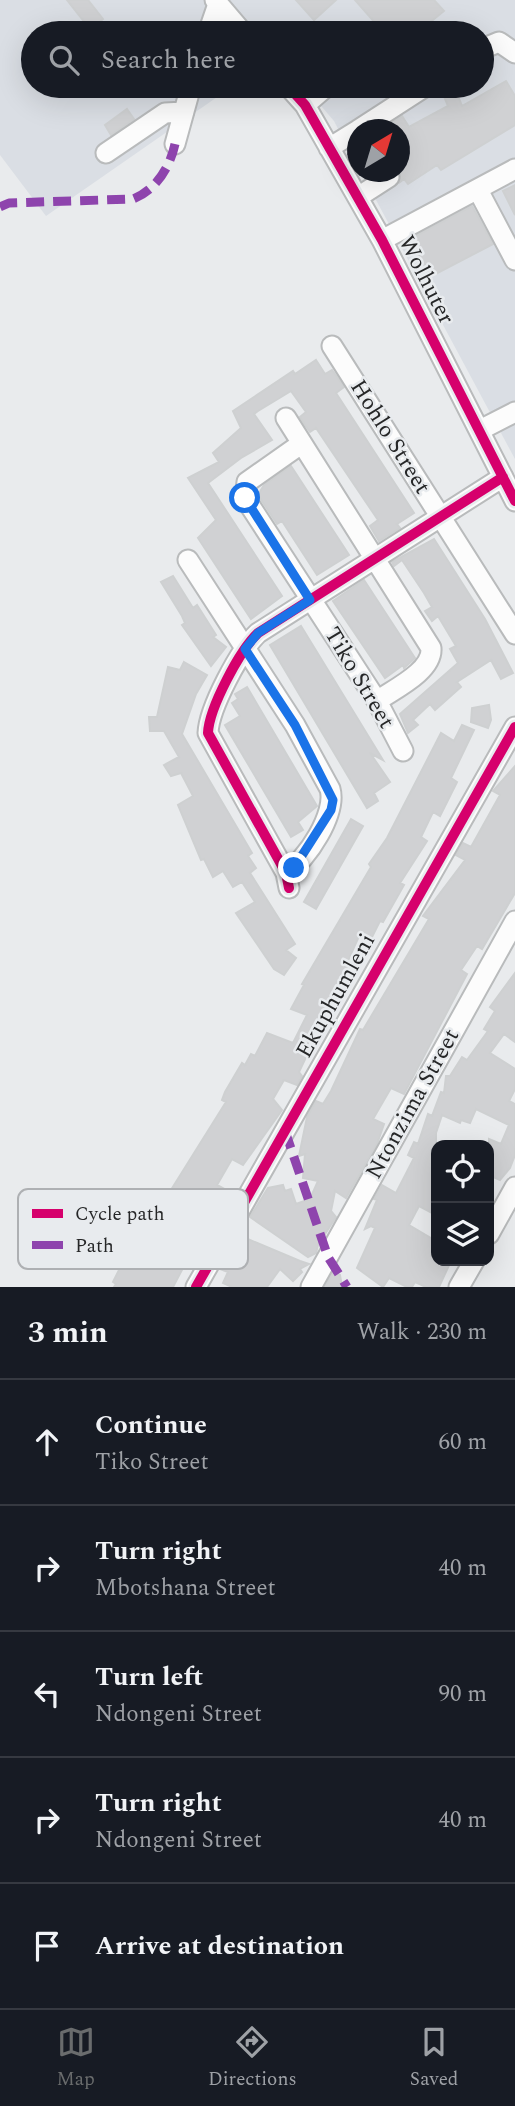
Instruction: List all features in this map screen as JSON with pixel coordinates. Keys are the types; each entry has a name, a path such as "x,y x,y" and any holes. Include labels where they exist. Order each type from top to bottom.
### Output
{"street":[{"path":"214,21 223,4 235,21"},
{"path":"494,44 499,42 515,53"},
{"path":"175,144 188,98"},
{"name":"Wolhuter","path":"299,98 382,240 515,501"},
{"path":"305,105 313,98"},
{"path":"375,119 407,98"},
{"path":"106,153 165,113 184,111"},
{"path":"329,148 347,137"},
{"path":"382,240 515,169"},
{"path":"358,197 380,182"},
{"path":"478,190 515,260"},
{"name":"Hohlo Street","path":"332,346 515,634"},
{"path":"480,430 515,412"},
{"path":"286,418 429,641 432,655 424,667 377,701"},
{"name":"Tiko Street","path":"301,444 247,482 245,498 377,701 402,751"},
{"path":"188,560 245,649 295,725 333,800 331,810 288,880 208,733 211,714 245,649 258,633 503,477"},
{"name":"Ekuphumleni","path":"248,1196 515,727"},
{"name":"Ntonzima Street","path":"311,1287 515,921"},
{"path":"494,1225 515,1187"},
{"path":"459,1287 471,1266"},
{"name":"Ekuphumleni","path":"196,1287 206,1269"}],"shaded area":[{"path":"0,0 515,0 515,459 366,182 410,182 410,119 347,119 347,146 334,121 314,98 494,98 494,21 21,21 21,98 216,98 46,216 0,155"}],"building":[{"path":"67,0 88,0 103,19 84,21"},
{"path":"296,0 336,0 314,20"},
{"path":"355,0 434,0 444,11 432,21 373,21"},
{"path":"506,81 515,96 515,125 441,170 437,165 408,184 410,126 448,106 445,98 459,98 462,106 476,98 494,98 494,88"},
{"path":"127,109 134,119 111,135 105,125"},
{"path":"515,185 515,215 503,191"},
{"path":"472,206 493,244 430,277 410,239"},
{"path":"316,360 325,374 332,370 344,387 336,393 414,513 397,524 400,528 379,541 370,526 378,520 316,428 310,432 305,425 300,417 306,412 291,391 258,411 254,414 272,440 241,458 208,483 282,596 251,619 198,538 216,520 188,478 219,462 213,453 241,428 233,411 293,371 295,374"},
{"path":"291,466 349,555 317,575 282,521 277,524 258,495 264,485"},
{"path":"434,539 485,619 513,673 501,679 491,660 457,682 461,687 435,710 430,704 413,720 418,725 408,733 400,714 458,663 450,649 456,646 438,616 432,621 425,611 432,607 424,593 402,560 394,566 392,562"},
{"path":"173,576 193,608 197,605 216,635 213,637 226,647 211,666 182,625 185,623 182,616 161,582"},
{"path":"364,580 415,658 404,668 403,665 385,678 333,601"},
{"path":"301,626 383,760 370,753 390,782 374,793 378,801 367,808 270,645"},
{"path":"184,662 207,675 196,694 182,734 252,853 248,856 256,868 250,873 295,944 286,950 296,958 284,975 274,969 236,913 255,902 242,882 233,887 223,871 213,877 204,859 201,860 178,805 193,796 181,773 171,776 164,765 179,757 164,731 150,731 149,717 157,717 168,667 180,670"},
{"path":"247,687 317,806 298,822 303,830 291,837 225,725 240,716 232,703 238,699 235,694"},
{"path":"489,705 491,720 488,728 471,722 472,708"},
{"path":"462,725 474,730 451,778 457,782 440,816 433,812 421,837 427,841 400,883 404,885 371,939 360,934 346,965 350,967 338,986 346,991 339,1003 333,999 314,1031 304,1051 308,1053 299,1072 302,1076 297,1085 284,1080 273,1099 282,1110 243,1165 232,1159 217,1185 224,1189 172,1189 226,1102 222,1100 225,1092 242,1063 245,1065 251,1054 255,1056 267,1033 293,1043 307,1015 291,1009 304,985 302,984 371,867 369,864 387,838 441,733 454,741"},
{"path":"515,766 515,893 482,949 477,946 461,970 467,974 404,1094 391,1088 373,1119 384,1124 377,1144 346,1198 335,1191 331,1211 336,1217 318,1245 316,1253 308,1257 250,1217 268,1188 283,1185 285,1191 291,1189 296,1204 310,1199 318,1181 303,1178 305,1154 299,1156 307,1117 316,1101 323,1104 331,1091 360,1029 363,1030 429,919 423,916 465,860 456,855 463,843 471,847 500,795 493,791"},
{"path":"351,819 363,826 316,909 304,902"},
{"path":"515,973 515,1042 504,1034 490,1053 515,1069 515,1089 509,1101 515,1104 515,1155 510,1168 500,1180 494,1177 494,1141 501,1144 509,1125 476,1109 470,1123 461,1120 460,1123 442,1115 436,1140 431,1140 431,1212 419,1206 409,1225 431,1238 431,1266 449,1266 439,1287 426,1287 415,1282 412,1287 407,1287 389,1278 383,1287 357,1268 375,1228 371,1226 365,1229 377,1200 374,1199 382,1185 396,1193 414,1158 408,1155 414,1142 418,1144 428,1114 432,1116 441,1092 444,1093 446,1076 450,1076 462,1057 467,1060 488,1031 484,1029 495,1011 490,1007"},
{"path":"248,1239 309,1264 300,1269 302,1272 293,1281 280,1269 267,1287 232,1287 223,1283 228,1272 220,1269 248,1269"},
{"path":"120,1269 182,1269 173,1287 114,1287 116,1284 113,1282"},
{"path":"333,1272 340,1275 342,1287 325,1287"}],"marked path":[{"path":"0,207 9,203 133,199 149,190 161,177 175,144"},
{"path":"285,1131 328,1257 347,1287"}],"cycle path":[{"path":"299,98 382,240 515,501"},
{"path":"289,888 286,873 208,733 214,709 227,680 258,633 503,477"},
{"path":"248,1196 515,727"},
{"path":"196,1287 206,1269"}],"route":[{"path":"245,498 310,600 258,633 245,649 295,725 330,789 333,800 331,810 303,859 294,868"}]}
